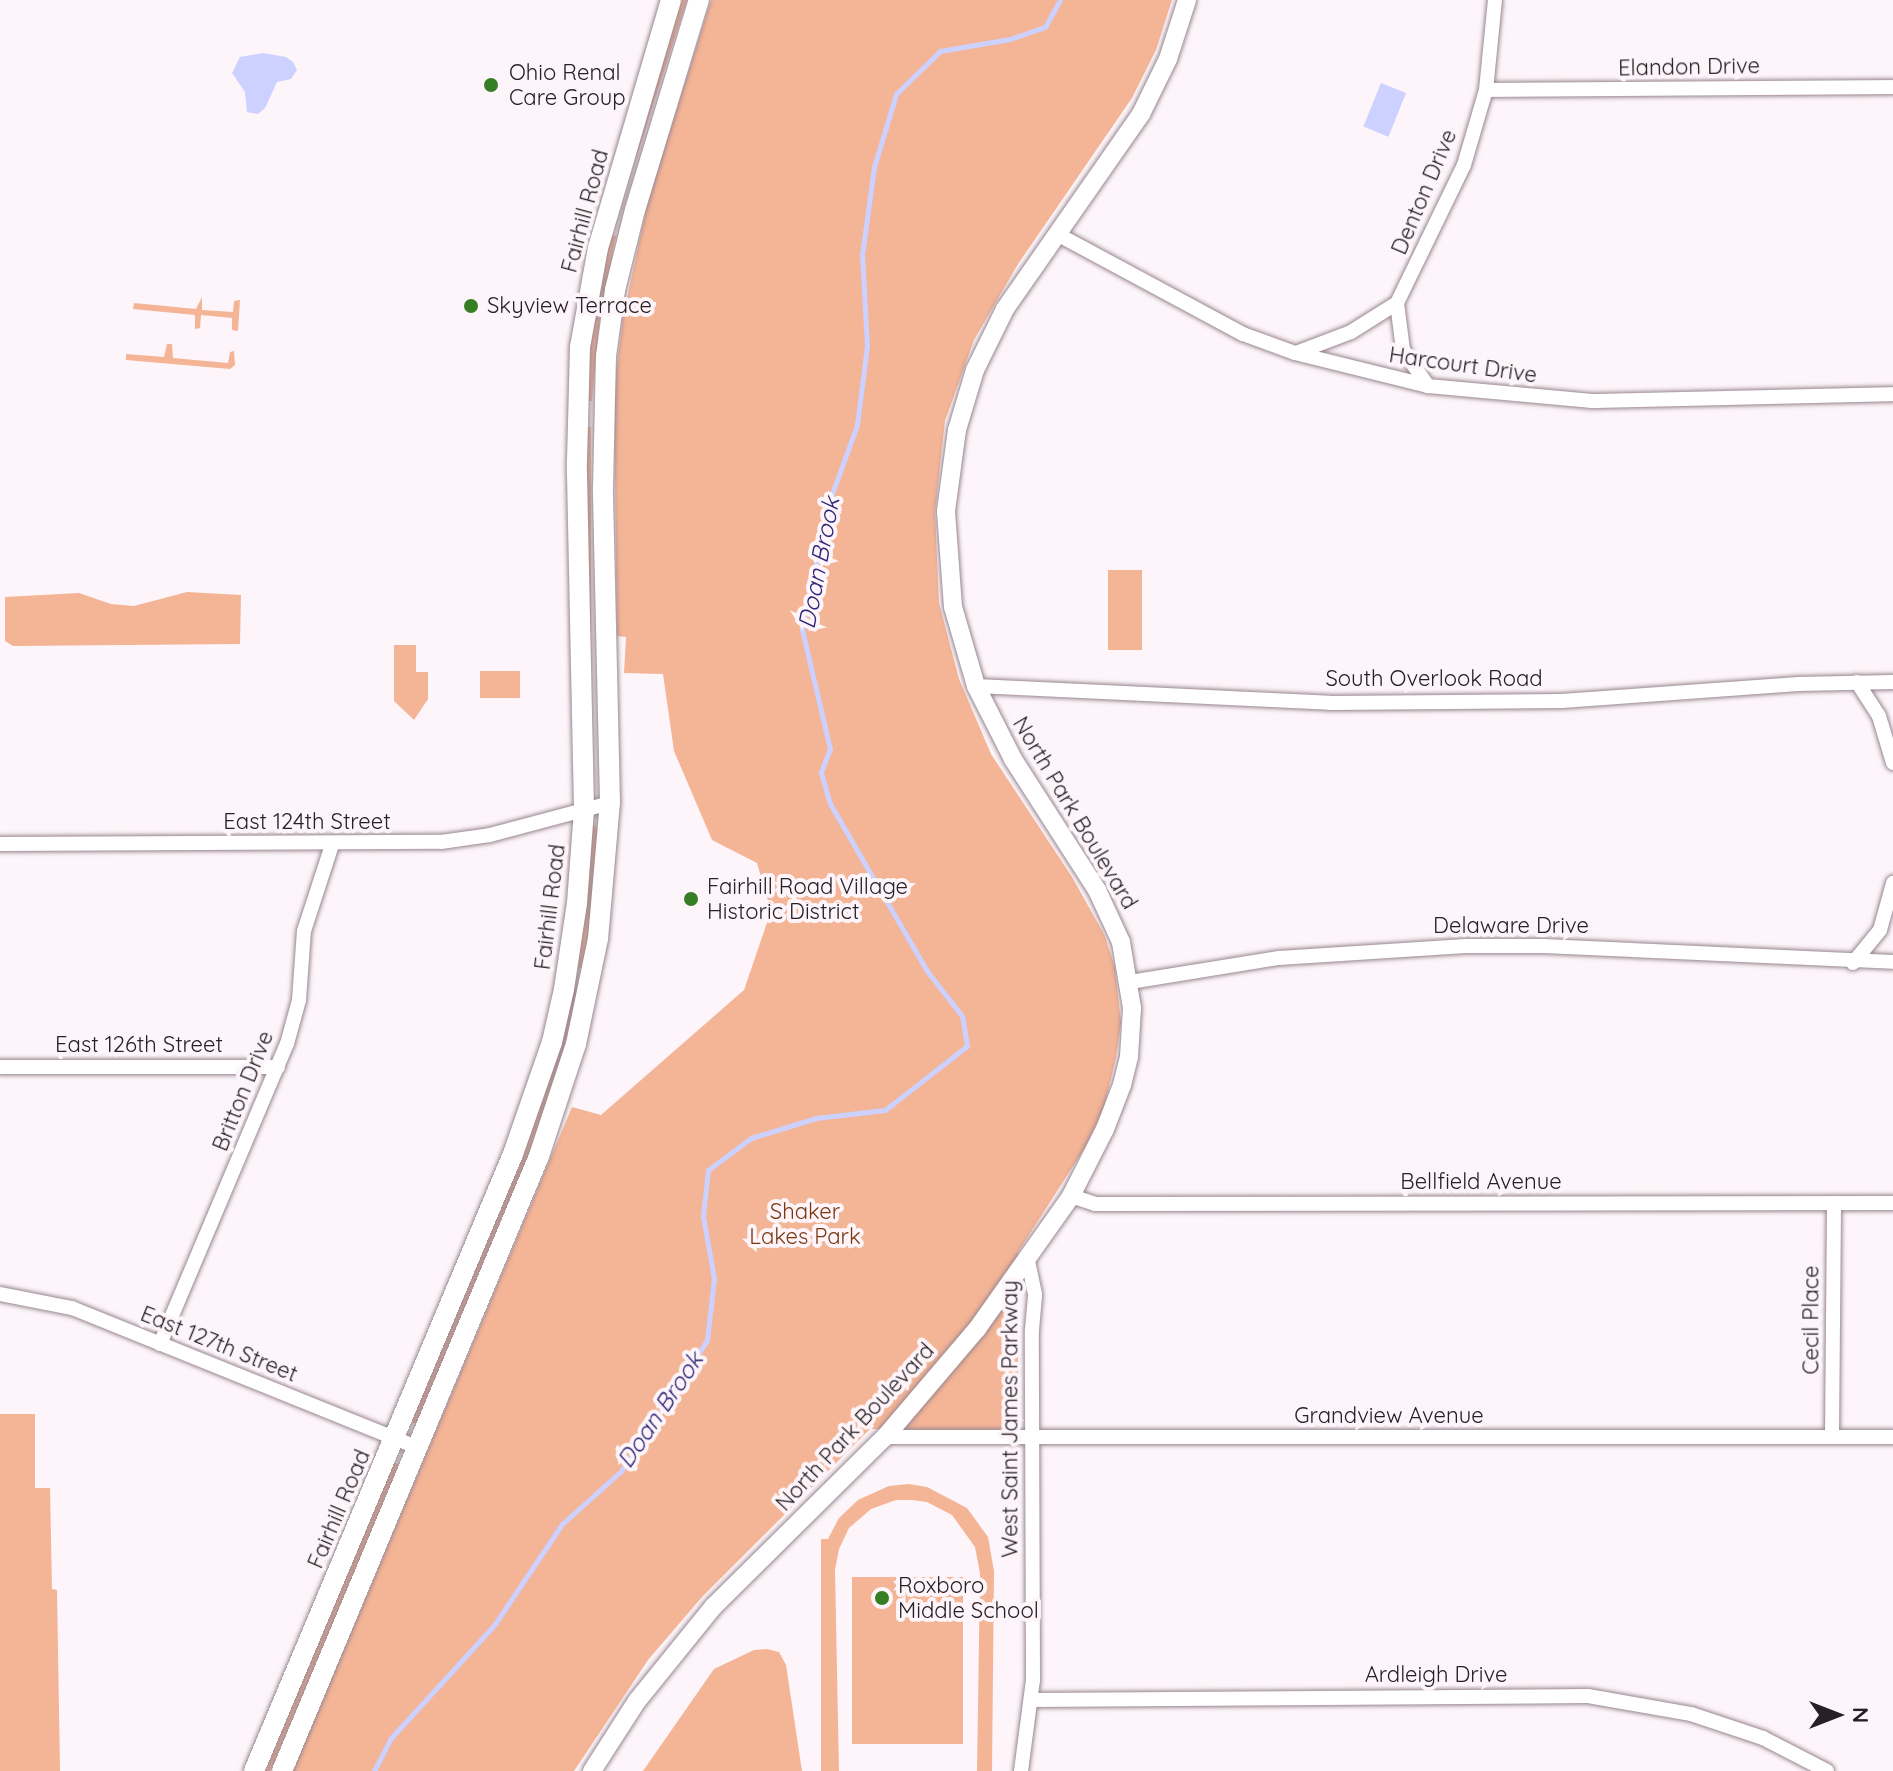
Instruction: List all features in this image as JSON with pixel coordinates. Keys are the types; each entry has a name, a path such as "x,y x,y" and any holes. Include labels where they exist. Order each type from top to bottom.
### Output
{"main road":[{"name":"Fairhill Road","path":"254,1771 533,1102 567,977 577,903 584,809 577,416 580,347 607,217 671,0"},
{"path":"282,1771 559,1103 590,980 601,913 610,803 602,416 615,290 631,223 699,0"},
{"path":"622,163 647,170"},
{"path":"607,217 631,223"},
{"path":"577,416 602,416"},
{"path":"567,977 590,980"}],"street":[{"name":"North Park Boulevard","path":"592,1771 637,1701 714,1606 885,1437 977,1329 1071,1196 1105,1129 1122,1085 1132,1032 1130,982 1121,942 1097,890 1013,759 976,686 960,639 948,574 946,511 951,459 975,370 1005,309 1141,114 1168,59 1187,0"},
{"name":"Denton Drive","path":"1397,303 1464,165 1486,90 1495,0"},
{"name":"Elandon Drive","path":"1486,90 1893,87"},
{"name":"Harcourt Drive","path":"1057,234 1243,334 1295,353 1428,386 1592,401 1893,394"},
{"path":"1295,353 1351,332 1397,303 1403,350 1428,386"},
{"path":"1857,682 1879,716 1893,763"},
{"name":"South Overlook Road","path":"976,686 1345,703 1562,701 1893,682"},
{"name":"East 124th Street","path":"0,844 332,845 464,839 610,803"},
{"name":"Britton Drive","path":"160,1344 278,1067 299,1000 304,931 332,845"},
{"path":"1853,963 1880,930 1893,883"},
{"name":"Delaware Drive","path":"1130,982 1279,958 1466,946 1606,948 1853,963 1893,962"},
{"name":"East 126th Street","path":"0,1067 278,1067"},
{"name":"Bellfield Avenue","path":"1071,1196 1095,1204 1893,1203"},
{"name":"Cecil Place","path":"1832,1437 1834,1203"},
{"name":"West Saint James Parkway","path":"1021,1771 1032,1700 1031,1439 1035,1294 1028,1260"},
{"name":"East 127th Street","path":"0,1294 72,1308 418,1448"},
{"name":"Grandview Avenue","path":"885,1437 1893,1437"},
{"name":"Ardleigh Drive","path":"1032,1700 1588,1696 1691,1714 1763,1738 1827,1771"}],"green space":[{"path":"682,0 687,0 636,158 634,151"},
{"name":"Shaker Lakes Park","path":"711,0 1172,0 1156,50 1132,98 1018,264 974,340 945,421 935,512 939,603 959,679 991,754 1072,877 1105,936 1115,968 1121,1022 1116,1058 1104,1108 1086,1146 1018,1252 1018,1412 1013,1427 1002,1431 870,1429 702,1597 648,1660 574,1771 293,1771 572,1107 601,1115 744,990 771,911 757,863 712,840 674,751 663,674 624,673 626,637 617,636 614,390 623,317 648,201"},
{"path":"609,235 616,236 600,316 592,401 584,401 588,344"},
{"path":"202,297 202,310 233,312 234,301 240,300 238,331 232,330 232,318 201,315 200,328 195,329 195,315 133,309 134,303 196,309"},
{"path":"167,344 172,344 173,358 228,363 230,352 234,351 235,365 230,369 126,360 126,354 164,357"},
{"path":"583,427 591,427 591,790 583,790"},
{"path":"1108,570 1142,570 1142,650 1108,650"},
{"path":"187,592 241,595 240,644 13,646 5,641 5,597 79,593 111,604 134,606"},
{"path":"394,645 416,645 416,672 428,672 428,699 414,720 394,701"},
{"path":"480,671 520,671 520,698 480,698"},
{"path":"593,824 598,830 589,929 583,967 578,969"},
{"path":"573,988 580,990 574,1018 529,1159 417,1424 411,1422 545,1095"},
{"path":"0,1414 35,1414 35,1488 50,1488 52,1589 57,1590 60,1771 0,1771"},
{"path":"393,1462 400,1465 271,1771 262,1770"},
{"path":"909,1484 927,1487 967,1508 988,1537 994,1571 992,1771 977,1771 980,1573 975,1547 952,1515 927,1502 896,1500 871,1509 849,1528 839,1549 835,1570 839,1771 821,1771 821,1539 828,1539 839,1518 858,1500 889,1486"},
{"path":"852,1577 963,1577 963,1744 852,1744"},
{"path":"754,1650 779,1652 786,1665 802,1771 643,1771 714,1669"}],"water":[{"path":"263,53 286,57 297,70 291,79 277,82 265,108 258,114 247,112 245,92 232,73 240,57"},
{"path":"1381,83 1406,93 1388,137 1363,127"}],"waterway":[{"name":"Doan Brook","path":"374,1771 391,1738 495,1624 562,1524 621,1471 707,1340 714,1279 703,1216 708,1170 751,1138 816,1118 885,1110 967,1046 962,1016 927,971 830,804 821,772 830,749 802,630 829,502 857,425 867,346 862,255 874,167 896,94 940,51 1010,39 1045,27 1060,0"}],"place":[{"name":"Ohio Renal Care Group","path":"491,85"},
{"name":"Skyview Terrace","path":"471,306"},
{"name":"Fairhill Road Village Historic District","path":"691,899"},
{"name":"Roxboro Middle School","path":"882,1598"}]}
